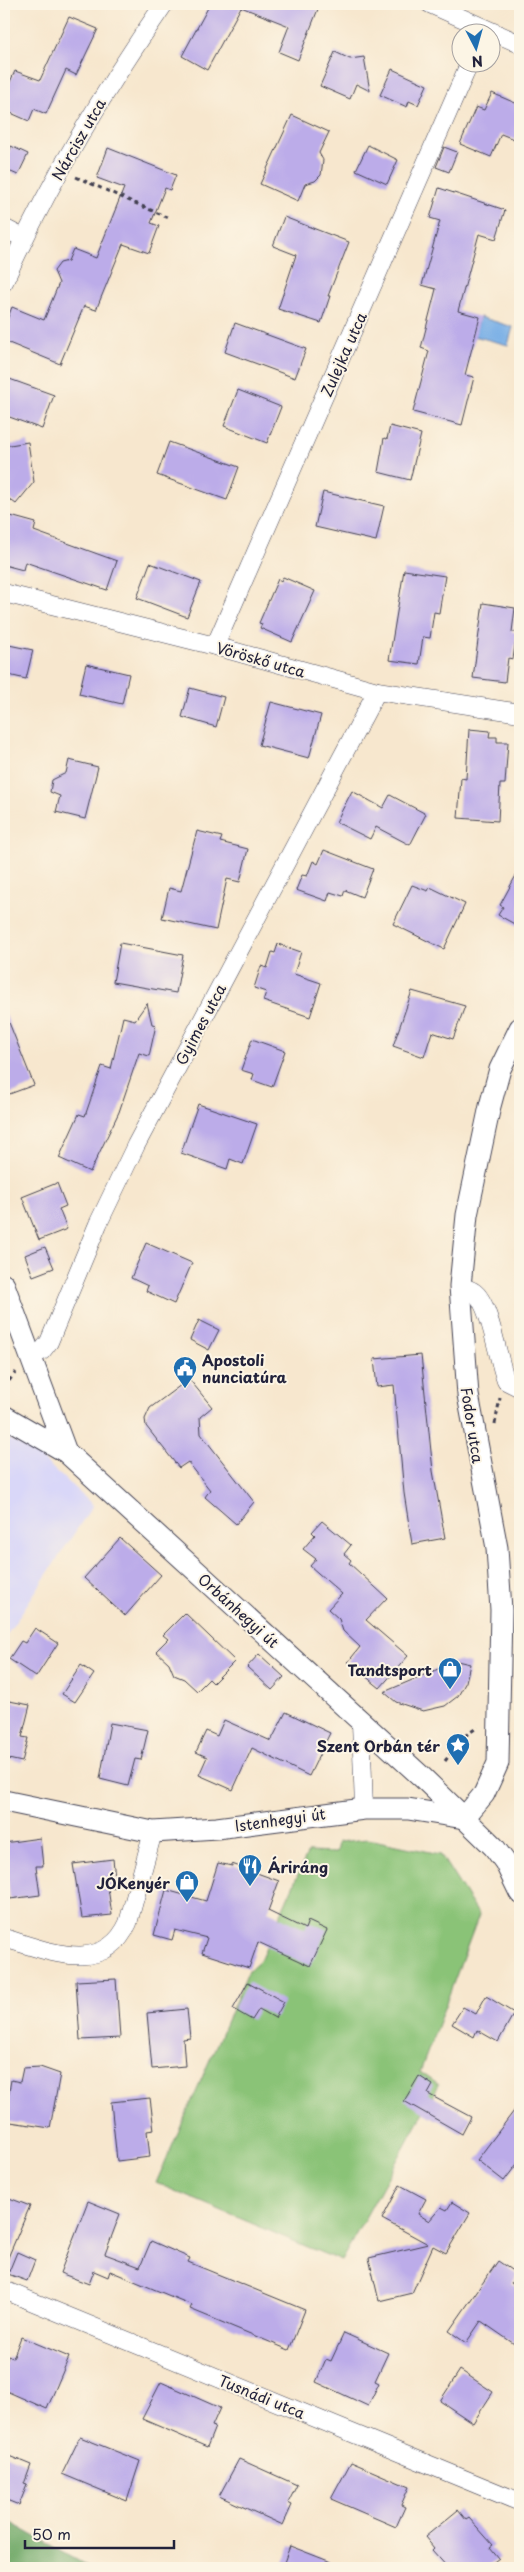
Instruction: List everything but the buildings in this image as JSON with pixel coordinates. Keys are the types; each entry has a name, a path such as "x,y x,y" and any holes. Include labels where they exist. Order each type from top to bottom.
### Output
{"street":[{"name":"Nárcisz utca","path":"4,282 59,170 125,60 164,4"},
{"path":"430,4 468,22"},
{"path":"502,37 520,44"},
{"name":"Zulejka utca","path":"215,646 466,72"},
{"path":"4,228 24,238"},
{"name":"Vöröskő utca","path":"4,593 215,646 377,691 520,712"},
{"name":"Gyimes utca","path":"30,1356 42,1351 50,1342 98,1224 136,1145 377,691"},
{"name":"Fodor utca","path":"464,1818 484,1794 498,1763 501,1610 497,1548 468,1395 460,1286 467,1214 490,1106 500,1069 520,1028"},
{"path":"4,1285 66,1452"},
{"path":"460,1286 475,1292 482,1301 489,1315 499,1363 506,1381 520,1388"},
{"name":"Orbánhegyi út","path":"4,1416 66,1452 362,1722 464,1818"},
{"path":"362,1722 364,1808"},
{"name":"Istenhegyi út","path":"4,1801 153,1832 217,1828 364,1808 408,1809 464,1818"},
{"path":"464,1818 494,1847 505,1862 520,1893"},
{"path":"4,1938 70,1956 86,1956 112,1947 122,1937 128,1923 153,1832"},
{"name":"Tusnádi utca","path":"4,2290 520,2502"}],"path":[{"path":"59,170 171,219"},
{"path":"444,1761 462,1737"}],"shaded area":[{"path":"4,1436 36,1453 93,1505 4,1639"}],"green space":[{"path":"368,1839 440,1854 479,1915 420,2072 439,2085 341,2261 156,2183 249,1970 260,1960 308,1852 336,1853 338,1842"},
{"path":"4,2519 91,2568 4,2568"}],"water":[{"path":"480,317 513,327 508,345 474,336"}],"place":[{"name":"Apostoli nunciatúra","path":"185,1389"},
{"name":"Tandtsport","path":"450,1690"},
{"name":"Szent Orbán tér","path":"458,1766"},
{"name":"Áriráng","path":"250,1887"},
{"name":"JÓKenyér","path":"187,1903"}]}
